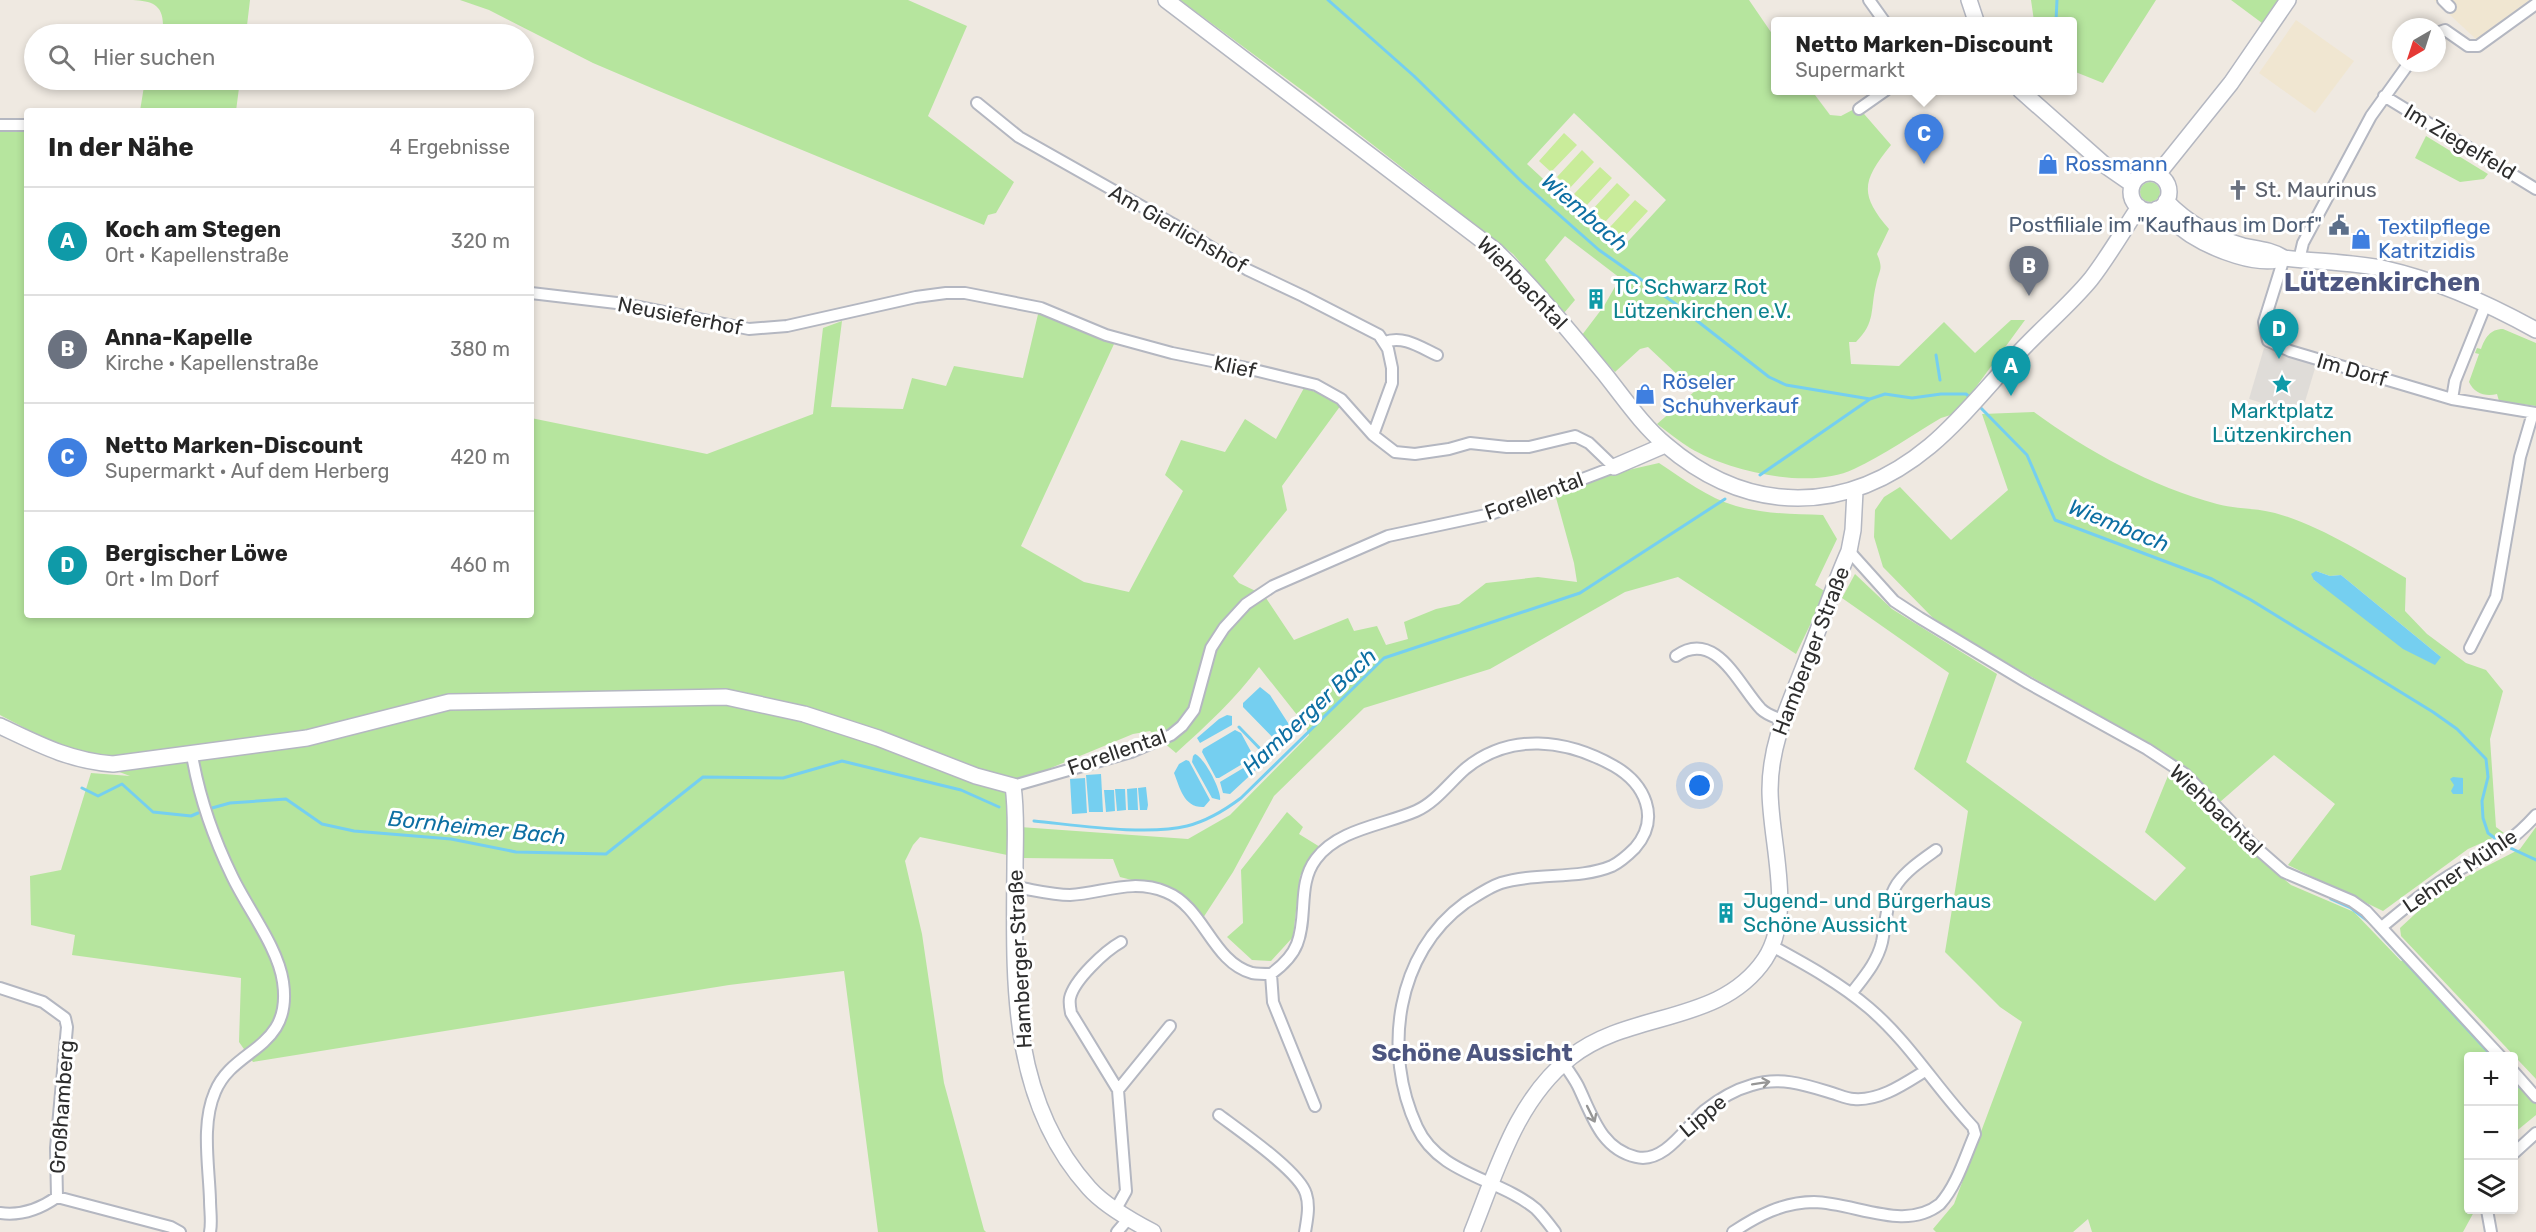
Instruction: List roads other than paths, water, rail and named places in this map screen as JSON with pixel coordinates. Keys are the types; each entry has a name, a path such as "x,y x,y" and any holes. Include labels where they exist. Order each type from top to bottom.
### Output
{"street":[{"name":"Wiehbachtal","path":"1166,0 1496,251 1530,285 1636,414 1665,445 1707,474 1751,493 1790,498 1855,491 1899,469 1931,446 2090,280 2139,207"},
{"path":"1869,0 1881,17"},
{"path":"1968,0 1974,17"},
{"path":"2158,174 2234,78 2288,0"},
{"path":"2446,31 2468,46 2478,46 2536,4"},
{"name":"Im Dorf","path":"2402,72 2371,116 2303,243 2291,259 2265,316 2265,335 2268,341 2279,347 2452,399 2535,413 2520,457 2496,597 2470,648"},
{"path":"1860,109 1879,95"},
{"path":"2026,95 2106,166 2132,184"},
{"name":"Im Ziegelfeld","path":"2384,96 2536,189"},
{"name":"Am Gierlichshof","path":"977,104 1019,137 1173,224 1248,270 1371,330 1385,342 1393,339 1402,340 1437,355"},
{"path":"0,125 24,125"},
{"path":"2158,174 2167,183 2168,189 2162,205 2149,211 2139,207 2131,197 2132,184 2140,175 2158,174"},
{"path":"2162,205 2206,231 2236,244 2291,259 2383,268 2442,285 2486,304 2536,330"},
{"name":"Neusieferhof","path":"534,293 625,304 749,329 787,326 829,318"},
{"name":"Klief","path":"829,318 916,297 965,293 1041,308 1123,339 1172,353 1316,385 1341,399 1373,435 1395,452 1415,454 1470,443 1529,447 1575,436 1589,443 1614,467"},
{"path":"2452,399 2455,381 2486,304"},
{"path":"1373,435 1392,383 1390,355 1385,342"},
{"name":"Forellental","path":"1013,786 1131,752 1171,735 1182,726 1194,710 1211,648 1224,628 1246,604 1273,586 1388,536 1491,514 1665,445"},
{"name":"Hamberger Straße","path":"1472,1232 1512,1130 1543,1086 1563,1063 1582,1049 1616,1032 1685,1013 1729,994 1754,973 1772,946 1778,924 1780,903 1770,789 1773,755 1782,720 1849,550 1853,530 1855,491"},
{"name":"Wiehbachtal","path":"1849,550 1894,601 1977,654 2163,759 2185,774 2252,844 2284,872 2352,901 2366,910 2496,1052"},
{"path":"1676,656 1684,650 1694,648 1715,655 1741,681 1760,708 1782,720"},
{"path":"0,726 84,762 113,764 307,738 449,702 726,697 804,714 878,738 976,776 1013,786"},
{"path":"1015,887 1058,895 1088,893 1122,885 1153,887 1174,896 1186,905 1224,954 1237,965 1252,973 1270,974 1287,962 1298,943 1306,880 1318,855 1349,835 1422,808 1464,770 1487,755 1507,746 1526,742 1563,745 1606,762 1629,777 1646,801 1649,817 1642,839 1613,866 1592,871 1516,879 1498,884 1473,898 1444,921 1431,937 1416,959 1407,980 1402,1002 1399,1049 1409,1106 1418,1129 1430,1146 1446,1161 1535,1208 1555,1232"},
{"path":"192,755 213,830 231,875 273,954 282,980 284,998 282,1014 273,1031 262,1044 224,1077 215,1090 208,1122 210,1232"},
{"name":"Hamberger Straße","path":"1013,786 1018,999 1028,1076 1041,1113 1061,1151 1090,1190 1153,1232"},
{"name":"Lehner Mühle","path":"2383,926 2456,872 2510,841 2536,814"},
{"path":"1851,994 1876,957 1891,896 1896,886 1913,867 1936,850"},
{"path":"1116,1209 1126,1191 1118,1090 1071,1012 1069,1001 1073,990 1085,975 1109,948 1121,942"},
{"path":"1732,1232 1764,1214 1794,1204 1824,1203 1898,1222 1921,1219 1938,1206 1949,1192 1975,1134 1973,1127 1898,1037 1870,1009 1800,961 1772,946"},
{"path":"1270,974 1273,1002 1315,1106"},
{"name":"Großhamberg","path":"0,988 43,1002 65,1018 67,1027 56,1148 57,1197"},
{"path":"1118,1090 1170,1026"},
{"name":"Lippe","path":"1563,1063 1577,1083 1602,1135 1612,1147 1623,1154 1643,1158 1658,1154 1724,1096 1754,1084 1779,1081 1798,1082 1854,1100 1875,1097 1896,1089 1925,1071"},
{"path":"2518,1076 2536,1096"},
{"path":"1220,1115 1295,1175 1306,1194 1308,1215 1305,1232"},
{"path":"2518,1149 2536,1133"},
{"name":"Großhamberg","path":"0,1213 24,1212 43,1207 57,1197"},
{"name":"Großhamberg","path":"57,1197 171,1227 180,1232"},
{"path":"2488,1214 2491,1232"},
{"path":"1118,1232 1129,1218"}],"water":[{"path":"2316,571 2330,576 2341,575 2441,657 2435,665 2403,649 2314,580 2311,574"},
{"path":"1260,687 1270,695 1290,726 1277,742 1243,707 1243,703"},
{"path":"1227,715 1232,716 1232,725 1200,743 1197,738"},
{"path":"1235,730 1241,733 1254,757 1216,778 1202,752 1203,749"},
{"path":"1195,754 1199,756 1212,775 1220,800 1212,798 1192,762"},
{"path":"1186,760 1189,761 1210,800 1204,807 1187,801 1178,785 1174,773 1179,764"},
{"path":"1255,761 1257,769 1230,794 1223,793 1220,782"},
{"path":"1101,774 1103,812 1089,812 1086,775"},
{"path":"1085,778 1087,813 1072,814 1070,779"},
{"path":"2463,778 2463,794 2453,794 2451,791 2454,785 2450,779"},
{"path":"1146,787 1147,810 1140,810 1138,788"},
{"path":"1137,788 1138,810 1128,810 1127,789"},
{"path":"1115,789 1125,789 1126,810 1117,811"},
{"path":"1104,790 1114,790 1115,811 1106,812"}],"waterway":[{"name":"Wiembach","path":"1328,0 1414,76 1521,181 1599,250 1673,302 1769,377 1786,385 1870,399 1885,394 1912,398 1941,394 1966,394 1972,399"},
{"path":"2056,17 2057,0"},
{"path":"1936,355 1940,380"},
{"name":"Hamberger Bach","path":"1760,475 1870,399"},
{"name":"Wiembach","path":"1979,406 2027,455 2055,520 2212,579 2251,600 2457,729 2486,759 2488,777 2482,801 2483,818 2488,833 2500,842"},
{"name":"Hamberger Bach","path":"1034,821 1111,829 1152,830 1187,826 1209,818 1241,798 1384,658 1580,593 1725,499"},
{"path":"1239,727 1267,756"},
{"name":"Bornheimer Bach","path":"212,808 230,803 286,799 322,824 354,831 451,839 516,852 606,854 703,777 783,778 842,761 961,790 999,807"},
{"name":"Bornheimer Bach","path":"82,788 98,796 122,784 153,812 191,816 198,813"},
{"name":"Wiembach","path":"2506,846 2536,860"},
{"path":"2331,899 2351,908 2368,921"},
{"path":"2376,930 2488,1052"}],"place":[{"name":"Netto Marken-Discount","path":"1924,164"},
{"name":"Rossmann","path":"2048,164"},
{"name":"St. Maurinus","path":"2238,190"},
{"name":"Postfiliale im \"Kaufhaus im Dorf\"","path":"2339,225"},
{"name":"Textilpflege Katritzidis","path":"2361,239"},
{"name":"Anna-Kapelle","path":"2029,296"},
{"name":"TC Schwarz Rot Lützenkirchen e.V.","path":"1596,299"},
{"name":"Bergischer Löwe","path":"2279,359"},
{"name":"Marktplatz Lützenkirchen","path":"2282,384"},
{"name":"Röseler Schuhverkauf","path":"1645,394"},
{"name":"Koch am Stegen","path":"2011,396"},
{"name":"Jugend- und Bürgerhaus Schöne Aussicht","path":"1726,913"}],"district":[{"name":"Lützenkirchen","path":"2382,282"},
{"name":"Schöne Aussicht","path":"1472,1053"}]}
